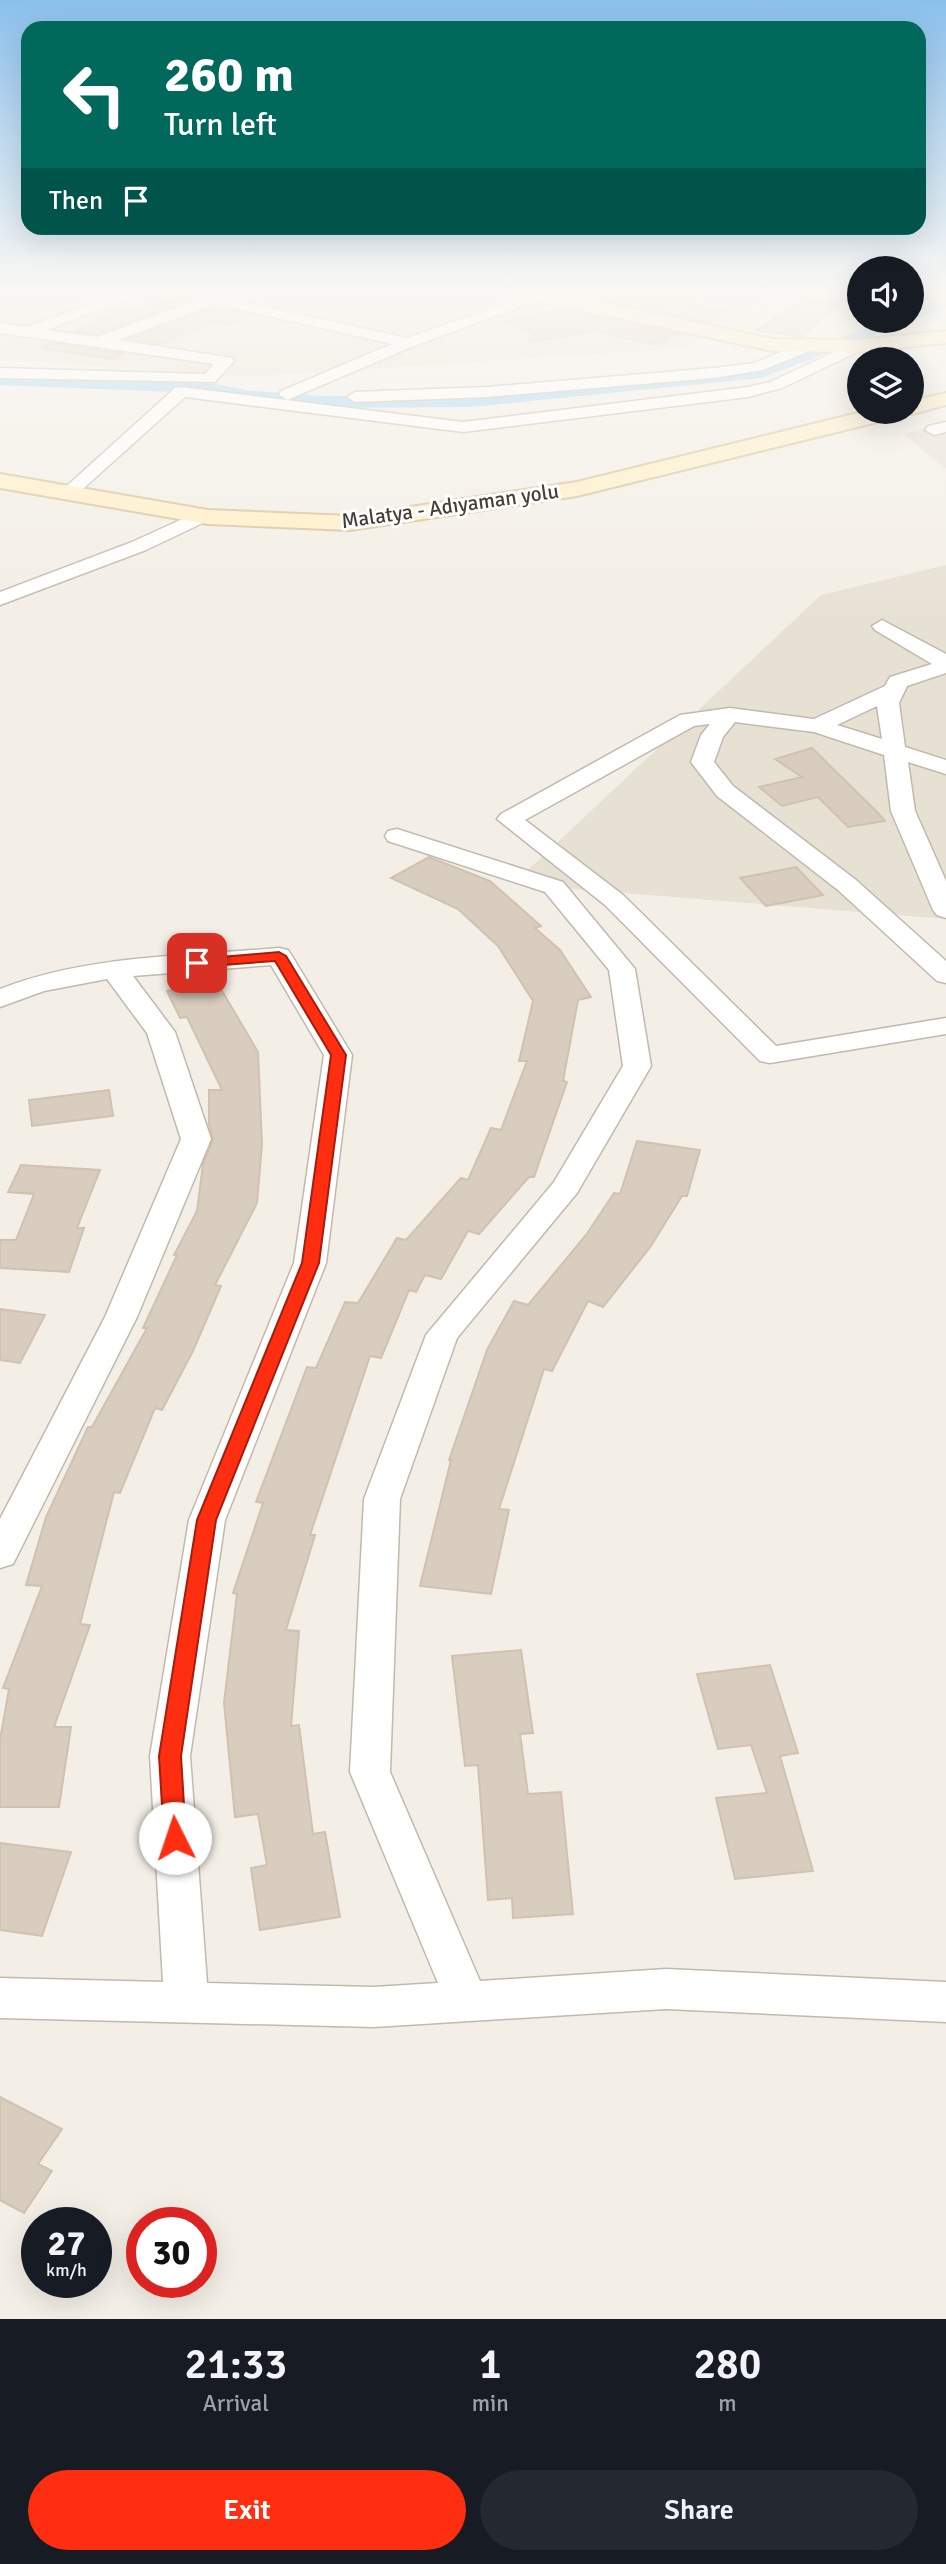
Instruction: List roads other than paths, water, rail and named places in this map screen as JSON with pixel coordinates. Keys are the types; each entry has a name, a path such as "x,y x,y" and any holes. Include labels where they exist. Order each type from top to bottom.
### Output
{"main road":[{"name":"Malatya - Adıyaman yolu","path":"0,481 202,516 350,523 577,489 847,423"}],"street":[{"path":"68,493 172,400"},
{"path":"247,400 463,427 681,400"},
{"path":"0,598 139,546 202,516"},
{"path":"882,626 946,665"},
{"path":"946,665 898,682 888,703 903,811 946,910"},
{"path":"817,726 894,690"},
{"path":"730,715 712,735 702,762 725,791 847,885 946,975"},
{"path":"946,767 817,726 730,715 688,720 509,819 614,900 770,1055 946,1026"},
{"path":"397,836 554,887 622,969 637,1066 566,1186 442,1335 382,1499 370,1772 467,2001"},
{"path":"0,999 37,984 114,970 279,956 338,1055 310,1263 207,1520 170,1756 186,2003"},
{"path":"0,1554 121,1317 195,1139 161,1032 114,970"},
{"path":"0,1998 374,2007 666,1989 946,2002"}],"waterway":[{"path":"298,400 478,400"}]}
